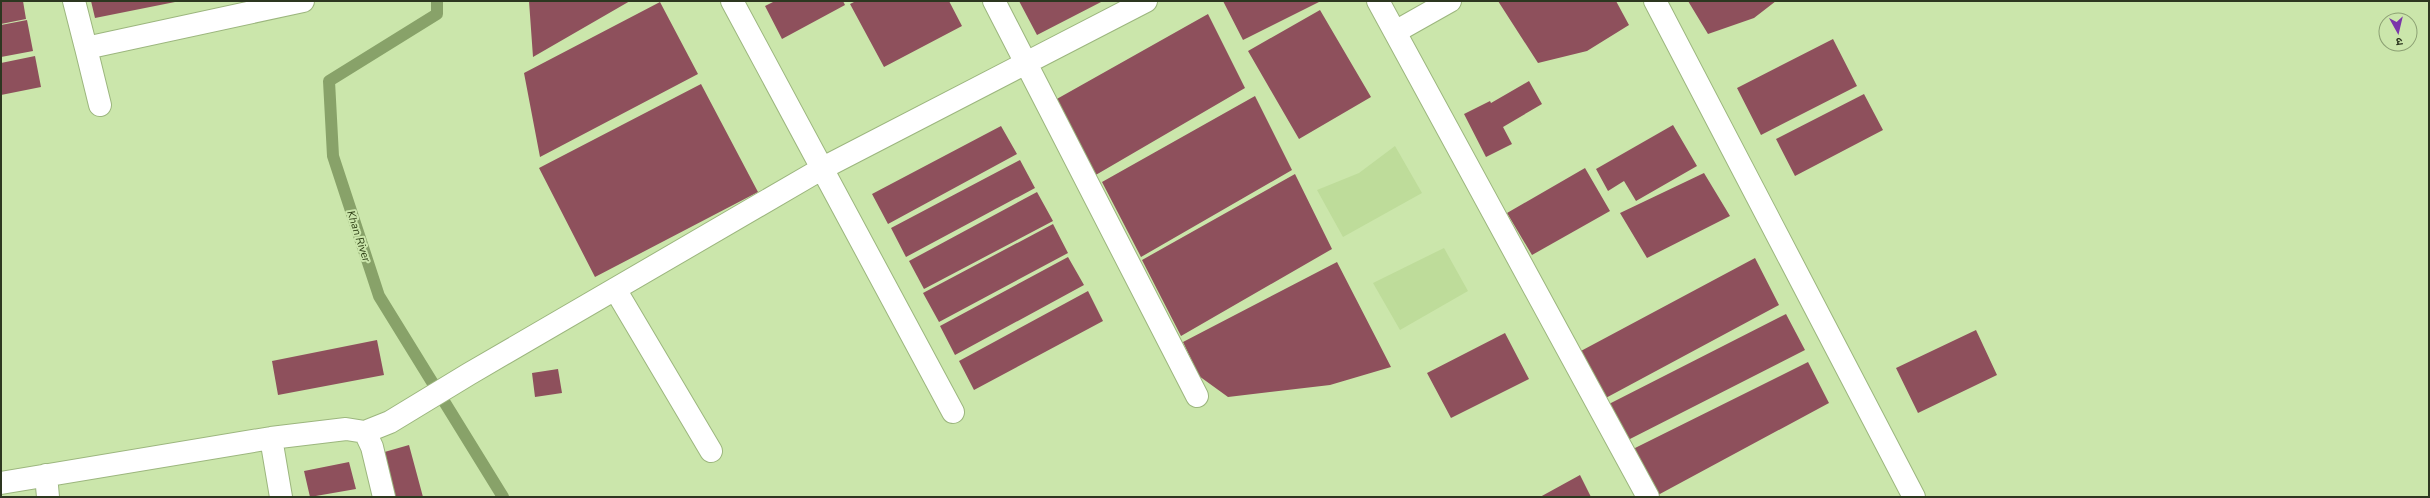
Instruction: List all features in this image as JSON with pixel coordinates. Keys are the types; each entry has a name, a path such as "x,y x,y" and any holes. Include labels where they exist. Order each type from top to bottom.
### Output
{"street":[{"path":"74,1 100,105"},
{"path":"86,48 257,6 303,1"},
{"path":"732,1 954,412"},
{"path":"994,1 1197,396"},
{"path":"1,484 46,475 270,438 346,428 365,432 390,422 469,374 823,168 1146,1"},
{"path":"1378,1 1648,497"},
{"path":"1395,32 1450,1"},
{"path":"1655,1 1914,497"},
{"path":"615,289 712,451"},
{"path":"365,432 372,447 384,497"},
{"path":"270,438 281,497"},
{"path":"46,475 48,497"}],"shaded area":[{"path":"1395,146 1422,193 1343,237 1317,190 1359,173"},
{"path":"1444,248 1468,291 1400,330 1373,283"}],"building":[{"path":"1,1 23,1 26,19 1,24"},
{"path":"91,1 175,1 175,2 95,18"},
{"path":"529,1 630,1 533,57"},
{"path":"775,1 843,1 845,5 782,39 765,6"},
{"path":"856,1 949,1 962,26 884,67 850,4"},
{"path":"1019,1 1103,1 1037,35"},
{"path":"1223,1 1321,1 1243,40"},
{"path":"1498,1 1616,1 1629,25 1587,51 1538,63"},
{"path":"1688,1 1776,1 1754,18 1708,34"},
{"path":"660,2 698,74 540,157 524,73"},
{"path":"1320,10 1371,97 1299,139 1248,51"},
{"path":"1208,14 1245,88 1094,176 1055,100"},
{"path":"27,20 33,51 1,57 1,25"},
{"path":"1833,39 1857,86 1761,135 1737,88"},
{"path":"35,56 41,87 1,95 1,63"},
{"path":"1529,81 1542,104 1503,127 1512,144 1486,157 1464,114 1490,101 1491,103"},
{"path":"701,84 758,192 595,277 539,168"},
{"path":"1864,94 1883,130 1795,176 1776,139"},
{"path":"1255,96 1292,170 1141,257 1102,182"},
{"path":"1673,125 1697,166 1636,201 1624,181 1608,191 1596,169"},
{"path":"1001,126 1017,154 888,224 872,194"},
{"path":"1020,160 1035,188 906,257 891,228"},
{"path":"1585,168 1610,211 1532,255 1507,213"},
{"path":"1704,173 1730,216 1647,258 1620,213"},
{"path":"1295,174 1332,249 1181,336 1142,260"},
{"path":"1037,192 1053,221 924,289 909,261"},
{"path":"1053,224 1068,253 939,322 923,293"},
{"path":"1068,257 1084,285 955,355 940,326"},
{"path":"1755,258 1779,305 1602,400 1579,352"},
{"path":"1337,262 1391,367 1330,385 1228,397 1199,376 1183,342"},
{"path":"1088,291 1103,321 974,390 959,361"},
{"path":"1786,314 1805,350 1628,440 1609,404"},
{"path":"1976,330 1997,375 1918,413 1896,368"},
{"path":"1505,333 1529,379 1451,418 1427,373"},
{"path":"377,340 384,375 278,395 272,361"},
{"path":"1808,362 1829,403 1658,495 1633,449"},
{"path":"558,369 562,393 535,397 532,373"},
{"path":"409,445 423,497 392,497 381,453"},
{"path":"349,462 356,489 310,497 304,471"},
{"path":"1580,475 1591,497 1540,497"}],"waterway":[{"name":"Khan River","path":"437,1 437,14 329,81 333,156 379,296 503,497"}]}
